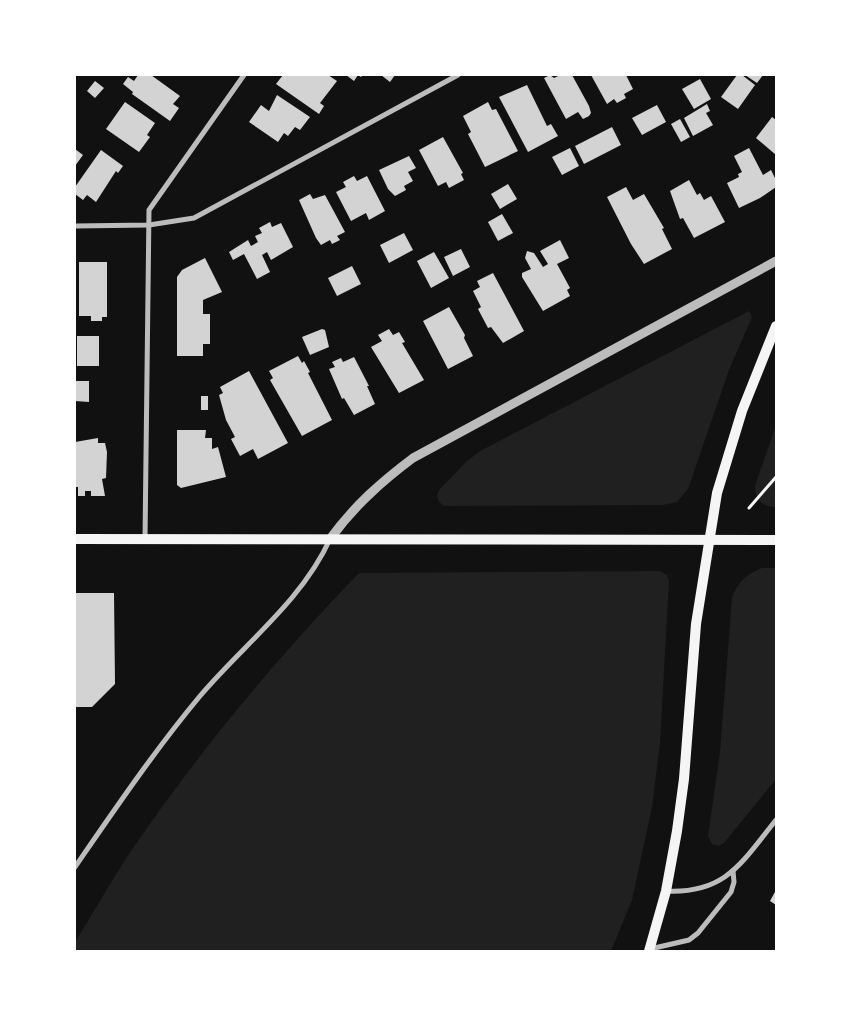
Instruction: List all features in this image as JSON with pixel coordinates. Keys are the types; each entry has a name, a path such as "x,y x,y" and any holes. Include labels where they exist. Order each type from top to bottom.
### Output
{"main road":[{"path":"650,950 672,861 684,779 696,624 716,494 742,411 776,326"},
{"path":"75,539 776,540"}],"street":[{"path":"145,539 149,210 244,75"},
{"path":"75,226 149,225 194,218 458,75"},
{"path":"75,868 177,724 230,662 289,600 323,554 330,538 348,514 366,496 413,458 776,261"},
{"path":"666,891 688,892 707,888 733,871 776,820"},
{"path":"650,950 689,940 698,933 731,892 734,882 733,871"}],"path":[{"path":"749,508 776,477"}],"shaded area":[{"path":"749,311 752,317 729,370 688,489 677,502 663,505 444,506 439,502 437,496 439,490 467,461 480,451"},
{"path":"776,425 776,507 771,507 760,501 756,495 755,486"},
{"path":"762,568 776,568 776,779 724,843 719,846 712,844 708,836 720,752 732,598 743,580 751,573"},
{"path":"660,571 667,575 669,581 660,743 652,807 632,900 611,951 75,951 75,942 116,874 210,743 296,641 360,573"}],"building":[{"path":"138,75 151,75 180,96 173,104 179,108 170,121 132,94 133,92 123,84 128,77 134,81"},
{"path":"283,75 328,75 337,81 320,103 324,106 319,114 276,84"},
{"path":"346,75 358,75 354,81"},
{"path":"381,75 395,75 390,82"},
{"path":"550,75 554,78 560,75 572,75 589,106 591,113 589,116 583,119 578,112 566,119 544,78"},
{"path":"591,75 626,75 633,89 624,94 626,98 617,103 614,99 607,104"},
{"path":"737,75 742,75 755,85 738,109 721,97"},
{"path":"745,75 763,75 757,83"},
{"path":"700,79 711,99 694,109 682,89"},
{"path":"95,81 104,88 95,98 87,91"},
{"path":"527,85 547,126 551,124 558,136 528,152 499,97"},
{"path":"277,95 310,117 300,130 295,127 288,136 284,133 278,142 249,122 261,105 269,111"},
{"path":"125,102 155,123 147,135 150,137 139,152 106,129"},
{"path":"488,102 492,110 496,109 518,151 485,167 468,134 471,132 463,116"},
{"path":"707,104 710,111 706,113 713,125 693,136 684,118"},
{"path":"657,105 666,122 642,135 632,118"},
{"path":"772,117 776,120 776,155 756,138"},
{"path":"680,119 690,137 681,142 671,124"},
{"path":"612,127 621,145 584,164 575,146"},
{"path":"443,137 463,173 461,174 464,180 449,188 446,182 438,186 419,150"},
{"path":"570,148 579,166 562,175 552,157"},
{"path":"749,148 763,175 771,170 776,180 776,187 760,198 739,208 727,183 739,177 738,174 742,172 734,156"},
{"path":"75,149 83,155 75,166"},
{"path":"101,150 123,166 118,173 116,171 96,202 87,195 83,200 75,194 75,187"},
{"path":"409,156 416,168 408,172 413,181 404,186 406,190 395,196 388,189 379,170"},
{"path":"354,176 357,181 367,176 385,211 369,220 366,213 351,221 336,192 346,187 343,182"},
{"path":"689,180 697,195 700,193 704,200 711,196 725,222 694,238 683,218 680,219 670,191"},
{"path":"508,184 517,199 500,209 491,194"},
{"path":"626,187 633,200 644,194 664,228 662,229 672,249 644,264 631,244 607,197"},
{"path":"310,194 313,199 325,195 345,232 337,236 340,240 332,244 330,240 321,245 316,238 299,200"},
{"path":"502,214 513,233 498,241 488,222"},
{"path":"270,222 272,227 281,223 293,247 271,260 267,252 262,255 270,272 257,279 244,254 233,260 229,252 248,240 251,246 258,242 255,236 262,233 259,228"},
{"path":"404,233 413,250 389,263 380,245"},
{"path":"560,240 569,258 557,264 570,288 567,290 570,296 543,311 522,277 522,273 531,269 525,258 527,251 534,253 543,267 548,264 540,251"},
{"path":"461,249 470,267 453,276 444,257"},
{"path":"434,252 449,278 431,288 417,261"},
{"path":"205,258 222,292 203,300 203,314 210,314 210,344 203,344 203,356 177,356 177,277 182,270"},
{"path":"79,262 107,262 107,317 102,317 102,321 91,321 91,316 79,316"},
{"path":"352,266 361,284 337,296 328,278"},
{"path":"493,273 524,331 503,343 491,327 488,328 478,309 481,307 473,291 480,287 477,281"},
{"path":"449,307 465,335 464,338 473,356 448,369 423,321"},
{"path":"322,329 325,330 329,347 310,355 302,337"},
{"path":"389,329 393,335 399,332 405,342 402,343 424,380 399,393 371,347 382,341 378,335"},
{"path":"77,336 99,336 99,366 77,366"},
{"path":"298,356 302,363 304,361 310,372 308,373 332,420 302,436 270,380 273,378 269,371"},
{"path":"354,357 369,386 367,386 375,404 354,415 344,398 342,399 329,369 335,367 332,362 341,358 343,362"},
{"path":"249,371 288,443 258,459 253,449 240,456 231,439 235,437 226,420 219,395 223,393 220,387"},
{"path":"75,381 89,381 89,402 75,401"},
{"path":"201,396 208,396 208,410 201,410"},
{"path":"177,430 206,430 205,438 212,438 212,449 218,447 226,477 181,488 177,485"},
{"path":"98,438 98,443 105,443 107,452 106,478 102,479 105,496 91,496 91,491 85,491 85,496 78,496 75,442"},
{"path":"75,593 114,593 115,684 92,707 75,707"},
{"path":"776,890 776,905 770,901"}]}
